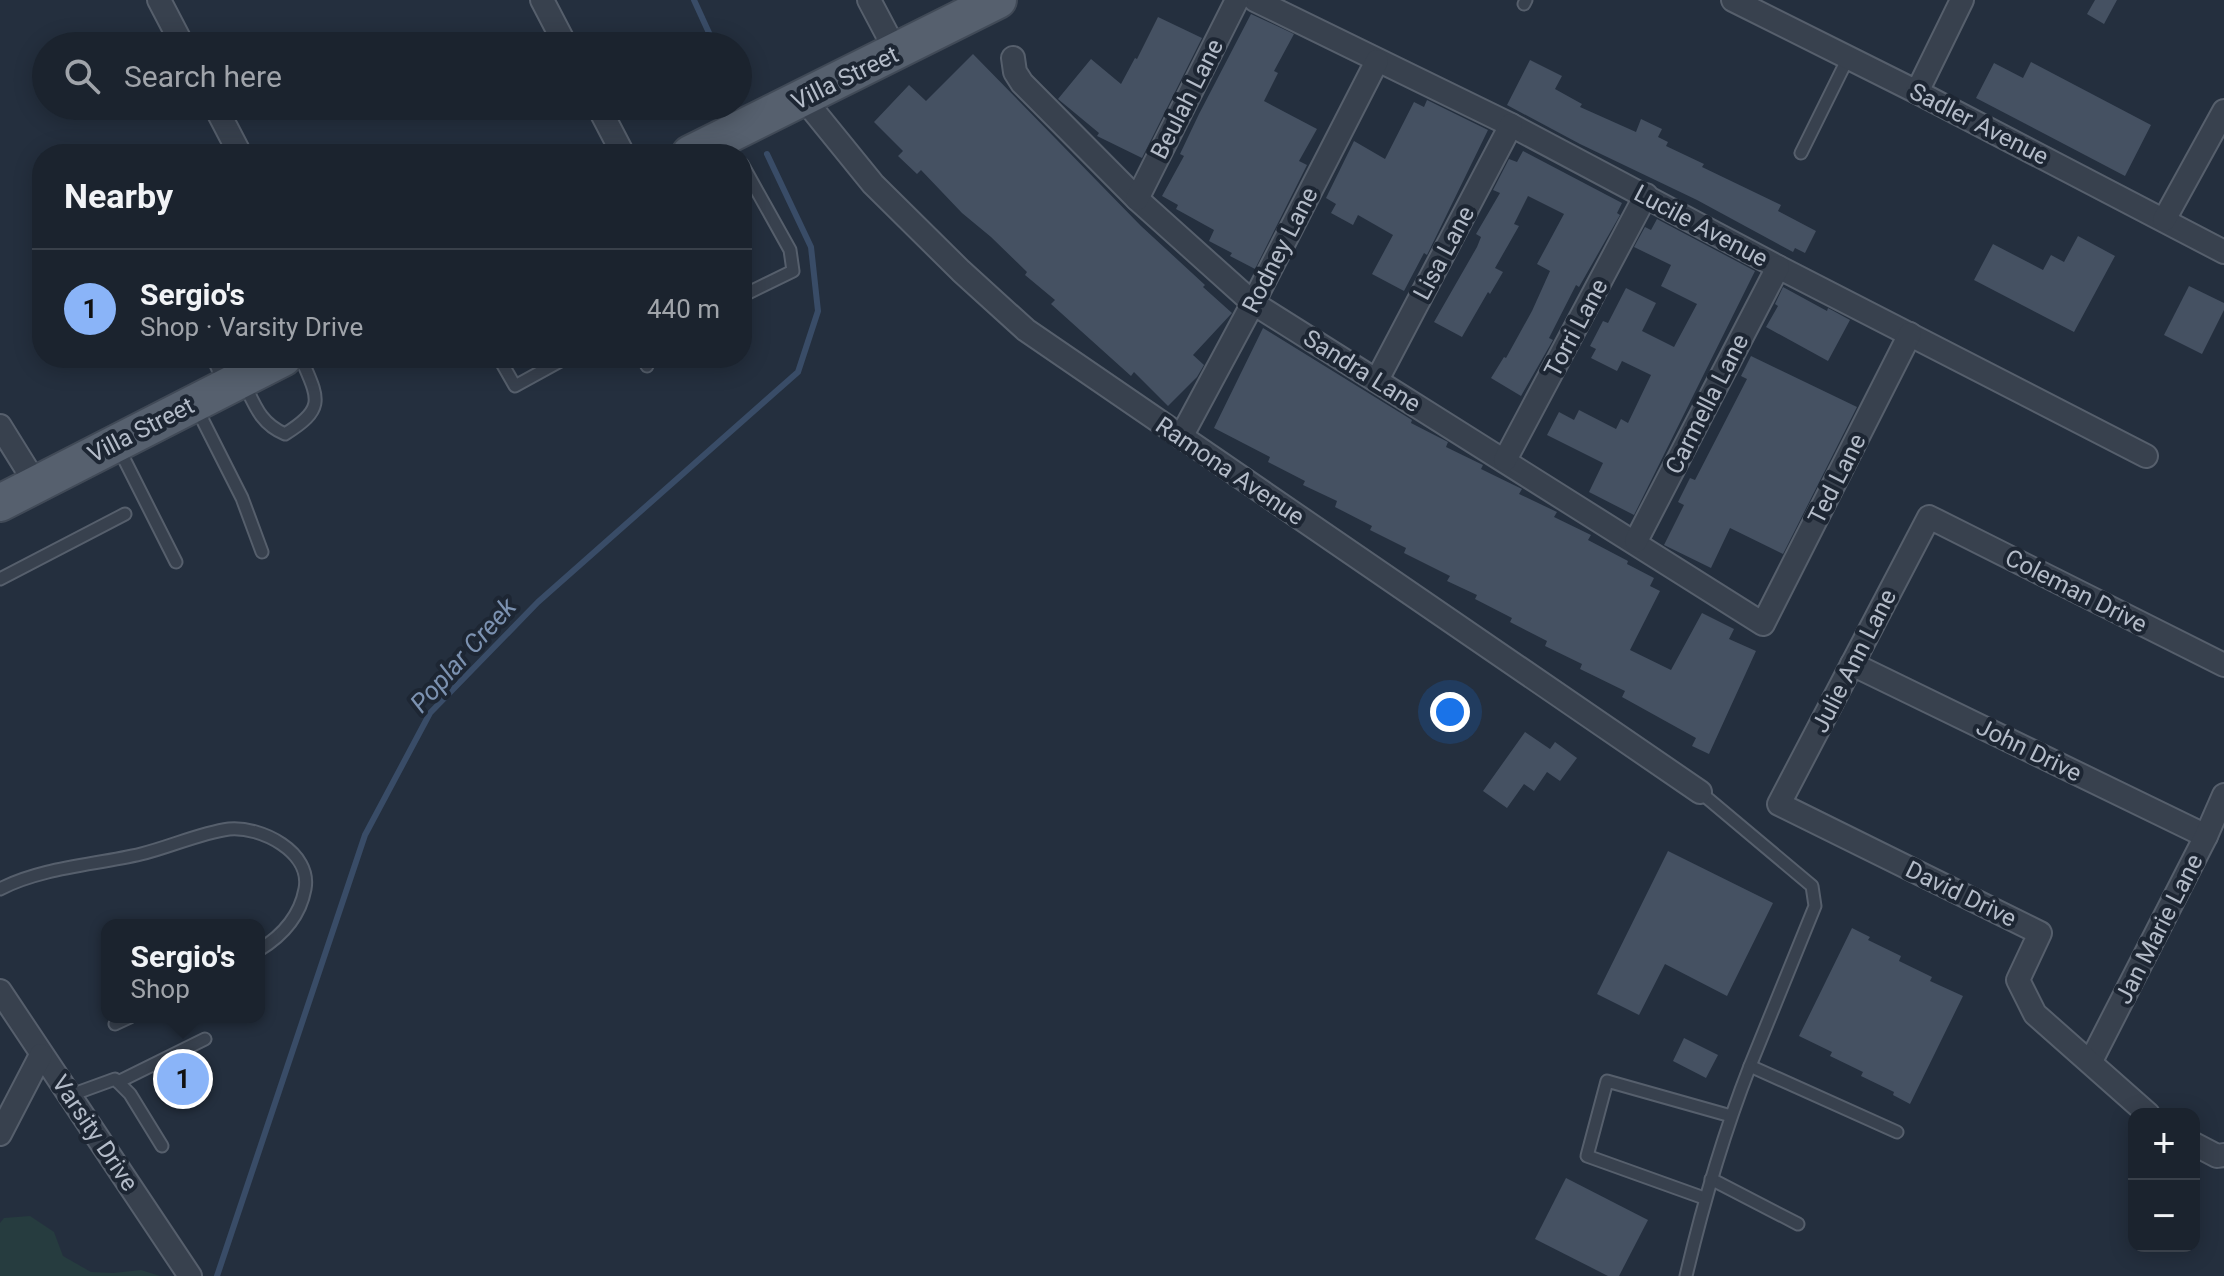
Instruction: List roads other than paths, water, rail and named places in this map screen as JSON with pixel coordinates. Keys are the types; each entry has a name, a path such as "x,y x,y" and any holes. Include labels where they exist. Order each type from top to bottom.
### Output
{"main road":[{"name":"Villa Street","path":"752,146 804,99 998,0"},
{"name":"Villa Street","path":"0,503 194,403 227,375 250,368"}],"street":[{"path":"159,0 176,32"},
{"path":"542,0 559,32"},
{"path":"869,0 897,53"},
{"name":"Beulah Lane","path":"1137,199 1237,0"},
{"name":"Lucile Avenue","path":"1255,0 1511,125 1778,267 2146,456"},
{"name":"Sadler Avenue","path":"1733,0 2224,252"},
{"path":"1917,92 1962,0"},
{"name":"Sandra Lane","path":"1013,58 1015,72 1022,83 1137,199 1253,303 1636,541 1763,624"},
{"name":"Rodney Lane","path":"1181,437 1377,61"},
{"name":"Ramona Avenue","path":"804,99 873,184 1026,330 1700,792"},
{"path":"2164,220 2224,111"},
{"path":"222,120 235,144"},
{"path":"605,120 618,144"},
{"name":"Lisa Lane","path":"1377,380 1511,125"},
{"name":"Torri Lane","path":"1505,460 1646,195"},
{"name":"Carmella Lane","path":"1636,541 1778,267"},
{"name":"Ted Lane","path":"1763,624 1910,334"},
{"path":"0,426 36,484"},
{"name":"Julie Ann Lane","path":"1779,804 1929,517"},
{"name":"Coleman Drive","path":"1929,517 2224,665"},
{"name":"John Drive","path":"1852,664 2206,836"},
{"name":"Jan Marie Lane","path":"2091,1061 2224,795"},
{"name":"David Drive","path":"1779,804 2040,933 2018,980 2035,1014 2091,1061"},
{"name":"Varsity Drive","path":"0,991 184,1268"},
{"path":"0,1134 41,1055"},
{"path":"2091,1061 2142,1108"},
{"path":"2200,1147 2217,1156 2224,1155"}],"lane":[{"path":"1801,153 1848,58"},
{"path":"752,184 790,250 793,271 752,291"},
{"path":"227,375 270,428 285,434 314,410 317,395 305,368"},
{"path":"505,368 515,386 548,368"},
{"path":"194,403 242,498 262,552"},
{"path":"116,443 176,562"},
{"path":"0,579 125,514"},
{"path":"1686,1276 1704,1198 1731,1116 1815,906 1812,886 1700,792"},
{"path":"0,889 20,878 142,854 230,829 250,831 279,841 298,856 306,886 295,915 276,940 265,946"},
{"path":"118,1082 205,1039"},
{"path":"1750,1066 1897,1132"},
{"path":"71,1095 115,1079 130,1094 162,1146"},
{"path":"1704,1198 1587,1156 1607,1081 1731,1116"},
{"path":"1711,1179 1798,1224"}],"waterway":[{"name":"Poplar Creek","path":"694,0 709,32"},
{"name":"Poplar Creek","path":"217,1276 365,835 430,713 538,602 798,372 818,311 811,247 767,154"}],"place":[{"name":"Sergio's","path":"183,1079"}]}
